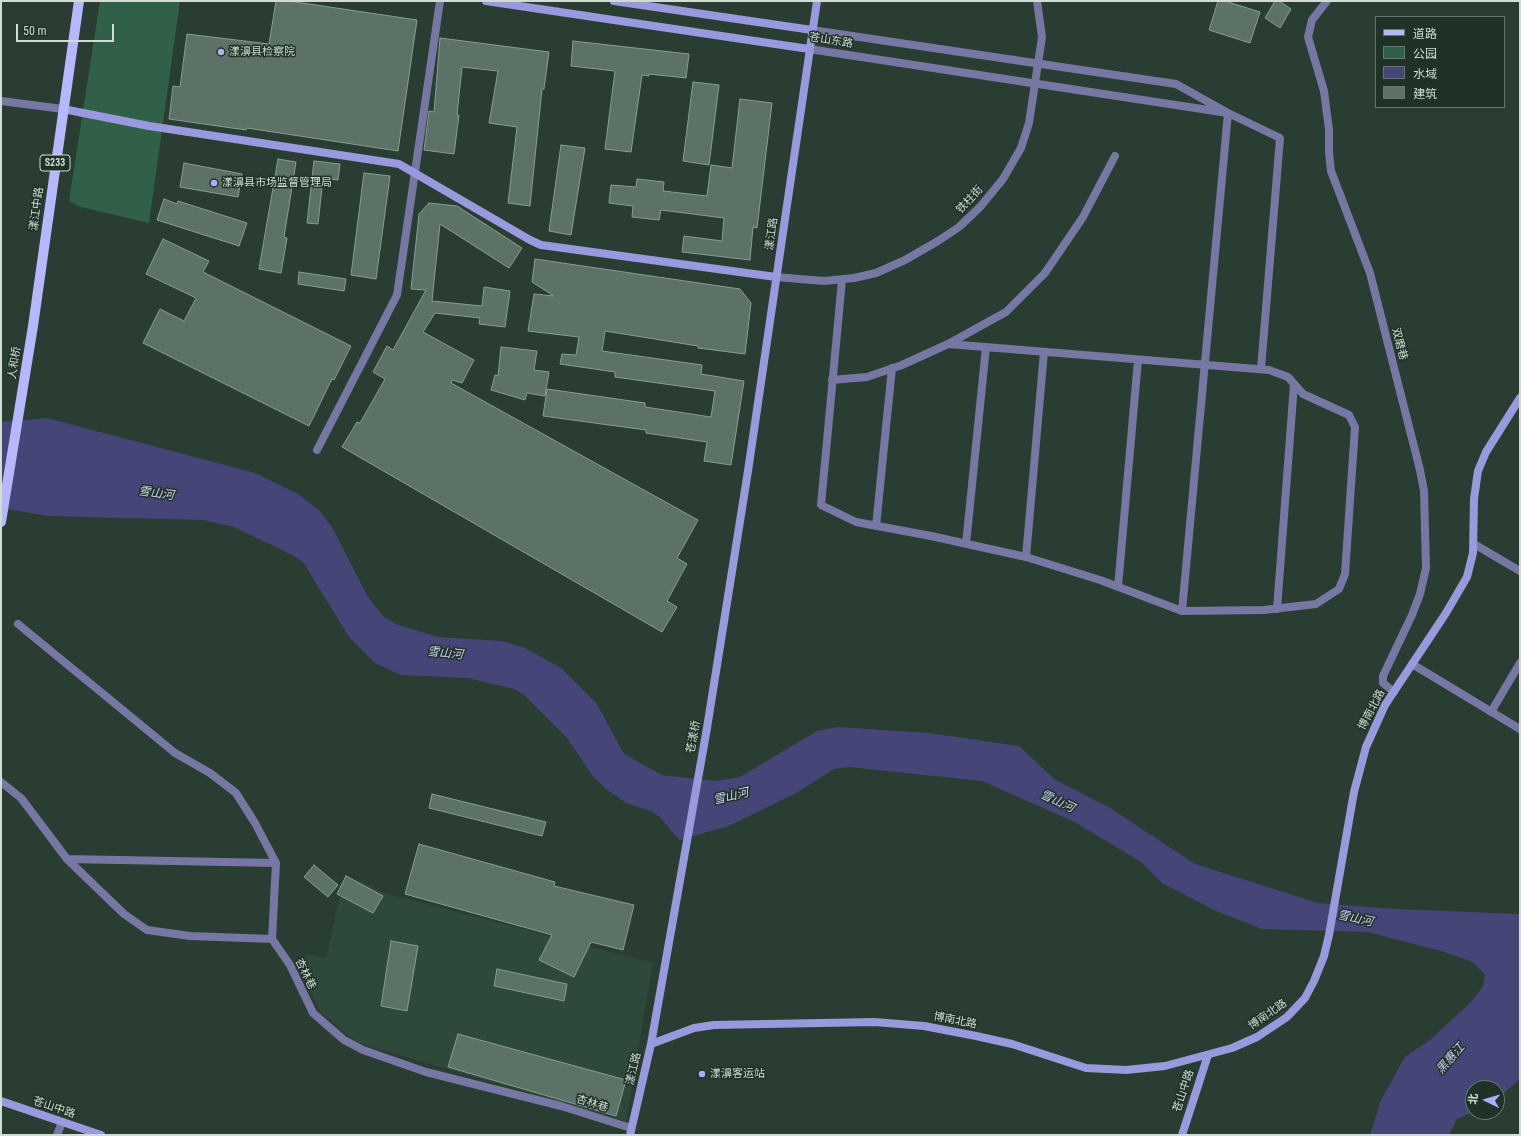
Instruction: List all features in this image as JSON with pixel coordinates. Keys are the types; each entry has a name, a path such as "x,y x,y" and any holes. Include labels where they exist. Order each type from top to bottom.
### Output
{"main road":[{"name":"漾江中路","path":"33,326 79,1"},
{"name":"苍山东路","path":"486,1 810,49"},
{"name":"苍山东路","path":"614,1 812,30"},
{"name":"漾江路","path":"748,470 816,1"},
{"path":"63,109 149,126 399,164 541,245 776,277"},
{"name":"人和桥","path":"1,522 33,326"},
{"name":"博南北路","path":"651,1044 694,1028 714,1025 874,1022 924,1026 976,1036 1012,1044 1072,1065 1104,1070 1146,1069 1232,1048 1257,1037 1291,1014 1305,998 1324,956 1359,769 1375,724 1467,577 1471,565 1474,544 1474,499 1478,471 1486,452 1520,398"},
{"name":"苍漾桥","path":"657,1007 707,728 748,470"},
{"name":"漾江路","path":"631,1132 651,1044 657,1007"},
{"name":"苍山中路","path":"1182,1135 1208,1055"},
{"name":"苍山中路","path":"1,1101 101,1135"}],"street":[{"path":"317,450 397,295 440,1"},
{"name":"铁柱街","path":"776,277 803,280 842,280 876,273 905,260 959,227 980,207 1003,179 1021,148 1029,123 1042,37 1036,1"},
{"name":"双磨巷","path":"1327,1 1312,20 1308,37 1324,91 1329,130 1331,171 1370,273 1424,491 1426,568 1420,594 1412,615 1384,672 1383,683 1394,692"},
{"name":"苍山东路","path":"812,30 1176,84 1228,113"},
{"name":"苍山东路","path":"810,49 1228,113"},
{"path":"1,101 63,109"},
{"path":"1182,611 1228,113 1280,138 1261,370"},
{"path":"832,380 867,377 892,368 948,344 1006,312 1045,273 1083,217 1115,156"},
{"path":"842,280 821,505 856,522 1026,556 1118,587 1182,611 1277,609 1316,604 1339,589 1345,574 1356,427 1349,415 1303,394 1288,377 1269,370 948,344"},
{"path":"966,544 986,347"},
{"path":"1026,556 1044,352"},
{"path":"1118,587 1138,360"},
{"path":"876,526 892,368"},
{"path":"1277,609 1294,384"},
{"path":"1474,544 1520,571"},
{"path":"1,782 21,798 67,859 124,914 147,930 159,933 190,936 272,939 276,863 255,823 236,793 210,774 174,753 18,624"},
{"path":"1491,712 1520,663"},
{"path":"1412,664 1520,729"},
{"path":"67,859 276,863"},
{"name":"杏林巷","path":"272,939 290,965 313,1013 344,1040 363,1050 426,1072 561,1106 631,1132"},
{"path":"57,1135 62,1122"}],"shaded area":[{"path":"345,874 384,893 653,963 626,1121 358,1043 321,1013 302,975 305,954 326,958"}],"green space":[{"path":"100,1 180,1 149,223 81,207 69,201"}],"water":[{"path":"47,418 255,473 298,494 320,511 333,529 368,597 384,617 398,625 438,637 502,641 525,648 561,668 597,704 624,754 662,775 715,781 740,777 817,731 838,727 929,733 1019,746 1054,779 1110,808 1195,864 1318,903 1394,909 1520,914 1520,1079 1505,1092 1505,1080 1465,1080 1465,1116 1457,1119 1449,1135 1370,1135 1381,1100 1405,1057 1430,1040 1472,1001 1483,986 1485,975 1473,962 1441,951 1368,932 1262,929 1214,910 1162,883 1141,862 1075,822 982,781 849,767 834,769 796,793 729,826 679,840 660,817 651,811 626,803 606,789 592,775 567,738 524,695 514,689 468,678 401,675 375,663 349,637 303,562 292,555 234,527 203,520 48,516 1,508 1,422"}],"building":[{"path":"276,1 289,1 417,20 398,151 247,128 246,130 169,119 173,86 180,87 187,34 269,44"},
{"path":"1218,1 1225,1 1260,12 1250,43 1209,30"},
{"path":"1275,1 1279,1 1291,9 1280,28 1265,18"},
{"path":"440,38 549,52 544,89 542,89 530,206 508,203 517,127 489,123 498,71 462,67 457,115 459,115 454,154 424,150 429,111 434,112"},
{"path":"573,41 689,54 686,78 649,74 649,76 642,75 631,152 605,149 615,71 571,66"},
{"path":"693,82 719,85 709,165 683,161"},
{"path":"740,99 772,103 757,228 753,227 750,260 682,252 684,236 722,241 724,218 661,210 659,220 632,217 633,206 609,203 611,185 636,187 637,179 664,182 663,191 707,196 711,165 732,168"},
{"path":"561,145 585,148 571,235 549,231"},
{"path":"278,159 296,162 284,237 287,238 281,273 259,269"},
{"path":"314,161 340,164 338,180 323,178 318,224 307,223"},
{"path":"184,163 242,174 238,197 180,187"},
{"path":"364,173 390,176 376,279 351,275"},
{"path":"164,199 177,204 178,201 247,223 239,246 157,220"},
{"path":"429,203 457,206 522,248 509,268 440,224 432,301 482,306 484,287 510,291 505,327 479,324 480,318 435,313 423,332 474,360 462,383 452,380 451,383 698,520 677,558 687,564 667,601 677,607 662,632 342,447 357,422 360,423 385,379 373,372 387,346 393,350 426,290 411,289 419,214"},
{"path":"163,239 209,261 203,272 351,346 334,380 332,379 309,426 143,343 160,309 184,321 196,298 146,274"},
{"path":"535,259 740,289 751,303 745,354 698,348 698,346 605,331 602,351 702,365 701,374 744,381 731,465 704,461 707,442 646,433 646,430 543,416 547,389 645,403 645,407 711,417 715,391 615,377 615,372 560,364 562,354 576,355 579,337 528,331 534,294 554,296 532,282"},
{"path":"299,272 346,279 344,291 298,284"},
{"path":"501,347 537,351 534,370 549,372 545,396 527,393 525,400 491,390 495,375 498,376"},
{"path":"432,794 546,822 542,836 429,808"},
{"path":"419,844 555,882 554,886 634,905 623,950 591,942 574,977 539,960 552,935 405,894"},
{"path":"314,865 338,885 328,897 304,877"},
{"path":"346,876 383,896 373,913 337,894"},
{"path":"391,941 418,946 407,1011 381,1006"},
{"path":"497,969 567,984 564,1001 494,986"},
{"path":"458,1034 626,1080 616,1116 448,1067"}],"place":[{"name":"漾濞县检察院","path":"221,52"},
{"name":"漾濞县市场监督管理局","path":"214,183"},
{"name":"漾濞客运站","path":"702,1074"}],"water label":[{"name":"雪山河","path":"156,494"},
{"name":"雪山河","path":"445,654"},
{"name":"雪山河","path":"731,797"},
{"name":"雪山河","path":"1057,802"},
{"name":"雪山河","path":"1355,919"},
{"name":"黑惠江","path":"1451,1059"}]}
